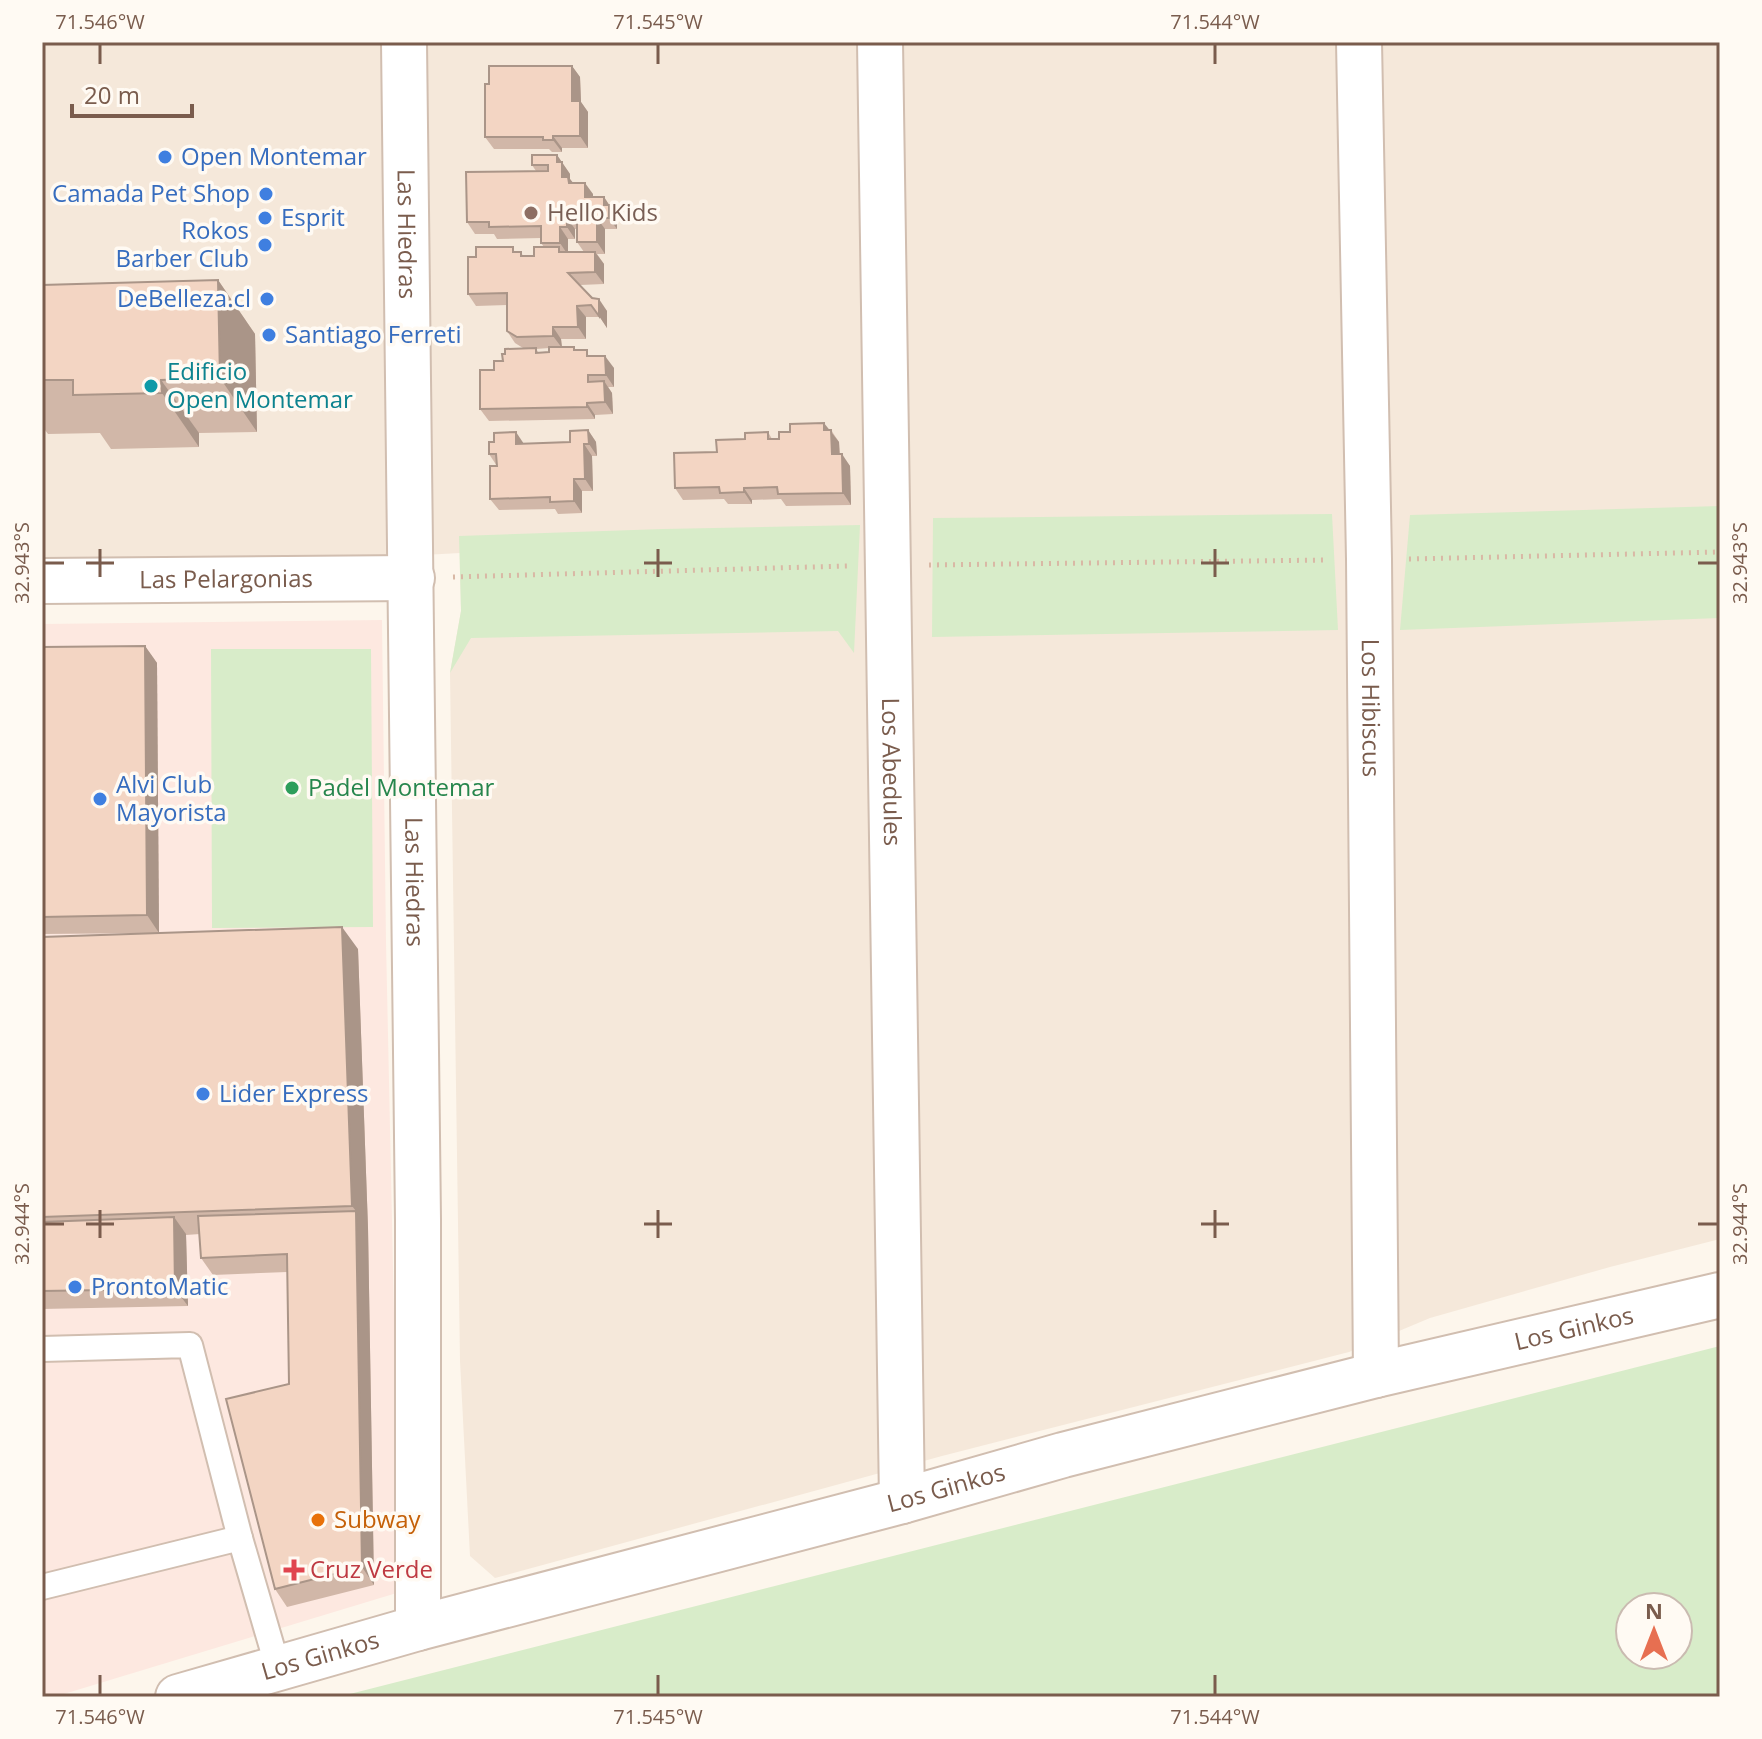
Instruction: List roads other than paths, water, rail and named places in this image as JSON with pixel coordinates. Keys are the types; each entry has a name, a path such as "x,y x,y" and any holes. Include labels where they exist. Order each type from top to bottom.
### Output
{"street":[{"name":"Las Hiedras","path":"404,42 418,1204 418,1628"},
{"name":"Los Abedules","path":"880,42 902,1501"},
{"name":"Los Hibiscus","path":"1359,42 1369,559 1376,1375"},
{"name":"Las Pelargonias","path":"42,581 412,578"},
{"name":"Los Ginkos","path":"178,1697 418,1628 902,1501 1063,1455 1376,1375 1720,1295"}],"lane":[{"path":"42,1349 190,1345 240,1538 278,1668"},
{"path":"42,1587 240,1538"}],"place":[{"name":"Open Montemar","path":"165,157"},
{"name":"Camada Pet Shop","path":"266,194"},
{"name":"Hello Kids","path":"531,213"},
{"name":"Esprit","path":"265,218"},
{"name":"Rokos Barber Club","path":"265,245"},
{"name":"DeBelleza.cl","path":"267,299"},
{"name":"Santiago Ferreti","path":"269,335"},
{"name":"Edificio Open Montemar","path":"151,386"},
{"name":"Padel Montemar","path":"292,788"},
{"name":"Alvi Club Mayorista","path":"100,799"},
{"name":"Lider Express","path":"203,1094"},
{"name":"ProntoMatic","path":"75,1287"},
{"name":"Subway","path":"318,1520"},
{"name":"Cruz Verde","path":"294,1570"}]}
